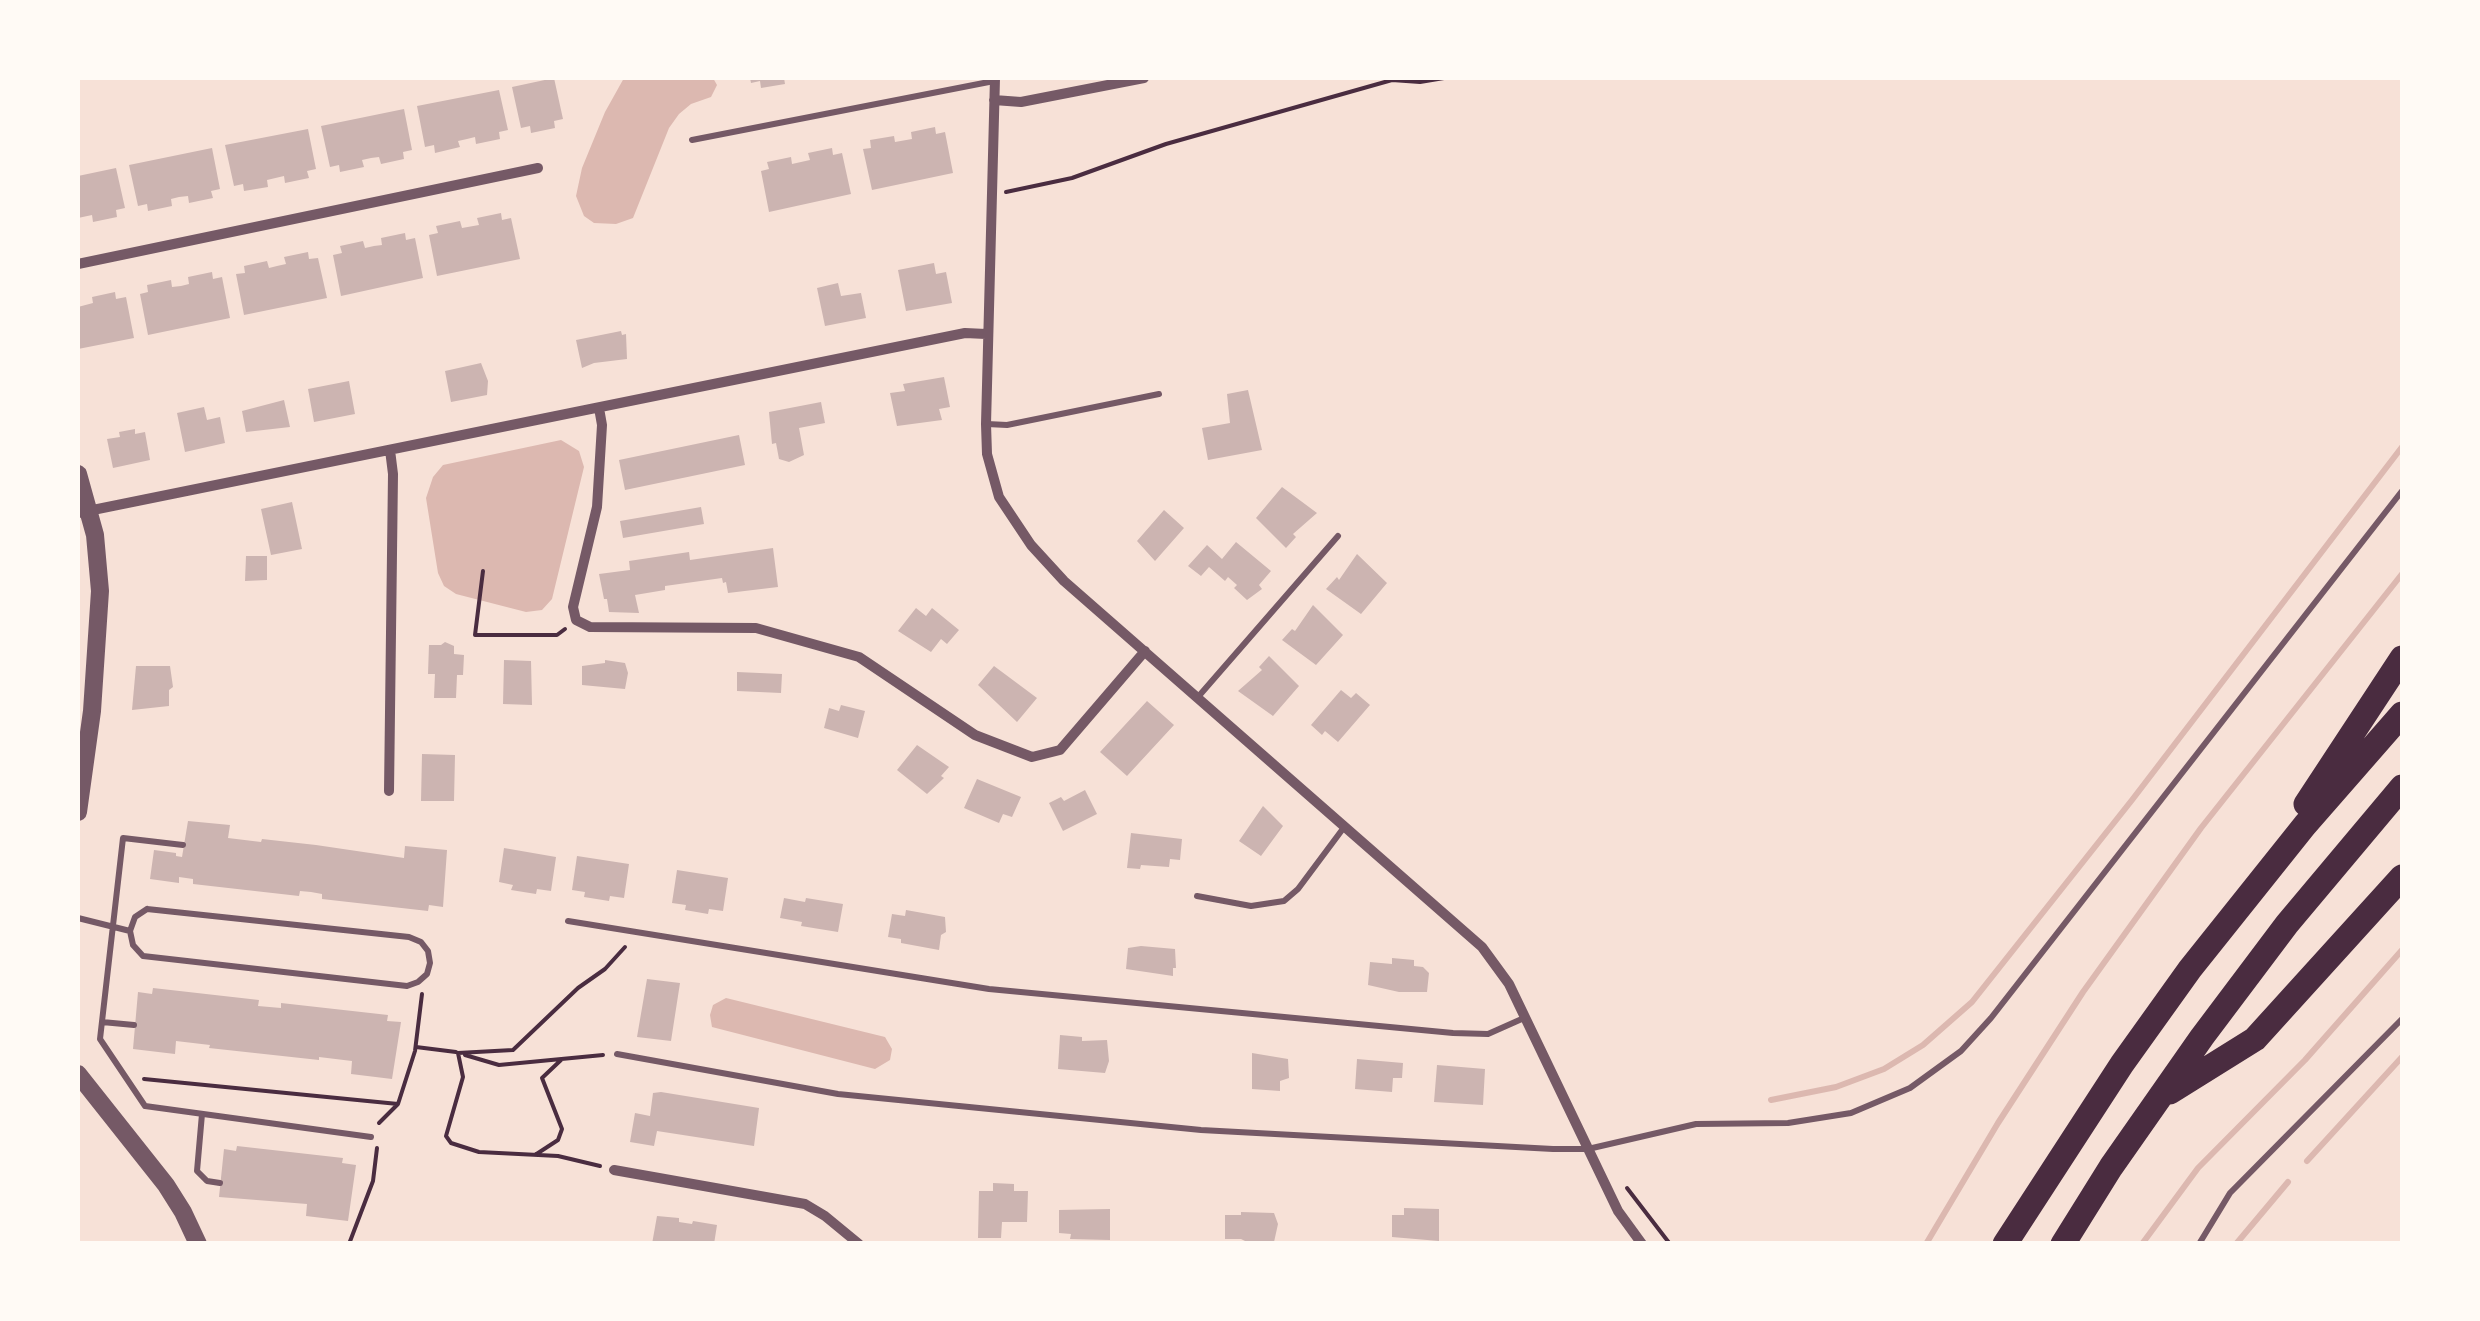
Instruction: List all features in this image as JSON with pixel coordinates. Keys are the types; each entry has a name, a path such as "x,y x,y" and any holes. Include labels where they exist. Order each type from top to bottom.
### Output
{"highway":[{"path":"2256,885 2402,658"},
{"path":"2005,1244 2122,1064 2256,885 2402,714"},
{"path":"2063,1244 2157,1100 2276,938 2402,787"},
{"path":"2157,1100 2255,1039 2402,877"}],"street":[{"path":"994,100 1021,102 1144,78"},
{"path":"995,79 986,424 992,479 1014,523 1064,581 1482,947 1509,984 1618,1210 1642,1244"},
{"path":"78,264 538,168"},
{"path":"84,512 965,334 986,334"},
{"path":"599,408 602,425 597,506 573,608 576,620 590,627 756,628 859,656 974,735 1032,757 1060,750 1145,650"},
{"path":"389,792 393,474 390,450"},
{"path":"78,474 84,512 98,554 100,591 78,812"},
{"path":"78,1074 166,1184 198,1244"},
{"path":"614,1170 805,1204 858,1244"}],"lane":[{"path":"692,140 995,79"},
{"path":"986,424 1008,425 1159,394"},
{"path":"617,1054 838,1094 1201,1130 1588,1150 1696,1124 1788,1123 1851,1112 1910,1088 1962,1051 1992,1018 2402,491"},
{"path":"1198,696 1338,536"},
{"path":"1196,896 1251,906 1284,901 1298,889 1346,825"},
{"path":"183,845 123,838 100,1039 146,1106 372,1138"},
{"path":"147,909 410,937 428,951 430,963 427,974 407,986 143,956 133,946 130,931 135,917 147,909"},
{"path":"78,918 130,931"},
{"path":"568,921 1009,991 1453,1033 1488,1034 1526,1017"},
{"path":"2200,1244 2230,1193 2402,1019"},
{"path":"102,1022 134,1025"},
{"path":"202,1114 197,1171 207,1181 220,1183"}],"path":[{"path":"1001,192 1072,178 1166,144 1392,80 1420,82 1444,78"},
{"path":"484,572 475,635 557,635 576,620"},
{"path":"416,1048 458,1052 512,1050 620,955 631,931"},
{"path":"349,1244 373,1180 379,1122 398,1104 416,1048 423,992 405,996"},
{"path":"458,1052 499,1065 617,1054"},
{"path":"458,1052 463,1078 446,1136 451,1143 480,1152 558,1156 614,1170"},
{"path":"532,1157 558,1140 562,1129 542,1078 561,1060"},
{"path":"143,1079 398,1104"},
{"path":"1625,1186 1670,1244"}],"shaded area":[{"path":"624,78 713,78 717,85 711,97 691,104 669,128 633,218 616,224 594,223 584,216 576,196 582,168"},
{"path":"561,440 579,451 584,467 552,599 542,610 526,612 456,594 444,586 438,573 426,498 433,477 443,465"},
{"path":"726,998 885,1037 892,1049 890,1060 875,1069 712,1027 713,1005"}],"building":[{"path":"554,78 563,119 554,121 555,128 531,133 530,126 521,128 512,87"},
{"path":"750,78 784,78 785,84 761,88 760,81 751,83"},
{"path":"499,90 508,130 499,132 500,139 476,144 475,137 458,141 460,147 435,153 434,145 425,147 417,106"},
{"path":"404,109 412,150 403,152 404,159 381,164 379,157 371,158 362,160 364,167 340,172 339,165 330,167 321,126"},
{"path":"935,127 936,134 945,132 953,173 872,190 863,149 871,148 870,140 894,136 895,142 912,139 911,132"},
{"path":"308,129 316,169 307,171 309,178 285,183 284,176 267,180 268,187 244,191 243,184 234,186 225,145"},
{"path":"212,148 220,189 211,191 213,198 189,203 188,196 179,197 171,199 172,206 148,211 147,204 138,206 129,165"},
{"path":"832,148 833,155 842,153 851,194 769,212 761,171 769,169 767,162 791,157 792,164 810,160 808,153"},
{"path":"116,168 125,208 116,210 117,217 93,222 92,215 78,218 78,176"},
{"path":"501,213 502,220 511,218 520,259 437,276 429,235 438,233 436,226 460,221 462,228 479,225 477,218"},
{"path":"405,233 406,240 415,238 423,278 341,296 333,255 342,253 340,246 363,241 365,248 382,245 381,238"},
{"path":"308,252 309,259 318,258 327,298 244,315 236,274 245,273 244,266 267,261 269,268 286,264 284,257"},
{"path":"934,263 936,274 946,272 952,303 906,311 898,270"},
{"path":"212,272 213,279 222,277 230,318 148,335 140,294 148,292 147,285 171,280 172,287 181,286 189,284 188,277"},
{"path":"838,283 841,296 861,293 866,318 825,326 817,288"},
{"path":"115,292 116,299 126,297 134,338 78,349 78,307 93,303 92,297"},
{"path":"621,331 626,334 627,359 582,368 576,340"},
{"path":"481,363 488,381 487,395 451,402 445,371"},
{"path":"944,377 950,407 939,409 942,420 897,426 890,393 905,391 903,384"},
{"path":"349,381 355,414 314,422 308,389"},
{"path":"1248,390 1262,450 1208,460 1202,428 1230,423 1227,394"},
{"path":"284,400 290,427 246,432 242,411"},
{"path":"821,402 825,423 799,428 804,455 789,462 779,459 776,443 772,444 769,412"},
{"path":"204,407 207,420 220,417 225,443 185,452 177,413"},
{"path":"135,429 135,434 145,432 150,460 113,468 107,439"},
{"path":"739,435 745,465 625,490 619,460"},
{"path":"1282,487 1317,513 1293,534 1296,537 1286,548 1256,518"},
{"path":"292,502 302,549 271,555 261,509"},
{"path":"701,507 704,524 623,538 620,521"},
{"path":"1164,510 1184,528 1155,561 1137,541"},
{"path":"1236,542 1271,571 1259,585 1262,589 1247,600 1228,577 1225,581 1209,567 1201,576 1188,566 1207,545 1222,559"},
{"path":"773,548 778,587 728,593 722,578 665,586 665,590 635,595 639,613 609,612 604,599 599,574 630,570 629,561 689,552 690,560"},
{"path":"1357,554 1387,583 1361,614 1326,589 1337,577 1339,580"},
{"path":"246,556 267,556 267,580 245,581"},
{"path":"1313,605 1343,635 1316,665 1282,640 1292,629 1295,631"},
{"path":"916,608 926,616 932,608 959,630 947,644 941,639 931,652 898,631"},
{"path":"445,642 454,646 454,654 464,655 463,675 457,675 456,698 434,698 435,674 428,674 429,645"},
{"path":"1269,656 1299,686 1273,716 1238,691 1262,670 1259,667"},
{"path":"504,660 531,661 532,705 503,704"},
{"path":"605,660 625,663 625,689 582,685 582,666"},
{"path":"136,666 170,666 173,687 169,690 169,706 132,710"},
{"path":"994,666 1037,698 1017,722 978,685"},
{"path":"737,672 782,674 781,693 737,691"},
{"path":"1341,690 1351,698 1356,693 1370,705 1338,742 1311,725"},
{"path":"1147,701 1174,725 1127,776 1100,752"},
{"path":"841,705 865,711 858,738 824,728 829,708 839,711"},
{"path":"917,745 949,767 941,776 944,778 927,794 897,770"},
{"path":"422,754 455,755 454,801 421,801"},
{"path":"977,779 1021,797 1012,817 1003,814 999,823 964,808"},
{"path":"1085,790 1097,814 1063,831 1049,803 1061,797 1064,801"},
{"path":"1263,806 1283,826 1261,856 1239,841"},
{"path":"188,821 230,825 228,838 261,842 262,839 316,845 404,858 405,846 447,850 443,907 429,905 428,911 322,899 322,894 311,892 300,891 299,896 193,884 193,879 179,877 179,883 150,879 154,850 182,857"},
{"path":"1131,833 1182,839 1180,860 1170,859 1169,867 1127,868"},
{"path":"504,848 556,857 551,891 537,889 536,894 511,890 513,885 499,882"},
{"path":"577,856 629,864 624,898 610,896 609,901 584,897 585,892 572,890"},
{"path":"677,870 728,878 723,911 709,909 708,914 672,903"},
{"path":"784,898 843,904 838,932 780,918"},
{"path":"906,910 945,917 946,932 941,935 939,950 888,937 892,914 905,916"},
{"path":"1128,948 1175,949 1173,976 1126,969"},
{"path":"1392,958 1414,960 1414,966 1423,967 1429,973 1427,992 1399,992 1368,985 1370,962 1392,964"},
{"path":"647,979 680,983 671,1041 637,1037"},
{"path":"153,988 259,1000 258,1006 281,1008 281,1003 388,1015 387,1021 401,1022 392,1079 351,1074 352,1061 319,1057 209,1048 210,1045 176,1041 175,1054 133,1049 138,992 152,994"},
{"path":"1060,1035 1082,1037 1082,1041 1107,1040 1109,1061 1105,1073 1058,1069"},
{"path":"1252,1053 1288,1059 1289,1078 1280,1081 1280,1091 1252,1089"},
{"path":"1357,1059 1403,1063 1402,1078 1393,1078 1392,1092 1355,1089"},
{"path":"1437,1065 1485,1069 1483,1105 1434,1102"},
{"path":"653,1093 759,1108 754,1146 657,1131 654,1146 630,1142 635,1113 650,1116"},
{"path":"237,1146 343,1158 342,1163 356,1165 348,1221 306,1216 307,1204 219,1197 224,1149 236,1151"},
{"path":"993,1183 1014,1184 1014,1191 1028,1191 1027,1222 1002,1222 1001,1238 978,1238 979,1191 993,1191"},
{"path":"1404,1208 1439,1209 1439,1241 1392,1237 1392,1215 1404,1215"},
{"path":"1110,1209 1110,1240 1070,1239 1071,1234 1059,1233 1059,1210"},
{"path":"1274,1213 1278,1224 1274,1242 1225,1239 1225,1215"},
{"path":"657,1216 717,1225 714,1244 652,1244"}],"waterway":[{"path":"1771,1100 1836,1087 1884,1069 1923,1045 1972,1002 2402,447"},
{"path":"1926,1244 2083,992 2201,828 2402,574"},
{"path":"2142,1244 2198,1168 2305,1060 2402,950"},
{"path":"2307,1161 2402,1057"},
{"path":"2236,1244 2288,1182"}]}
